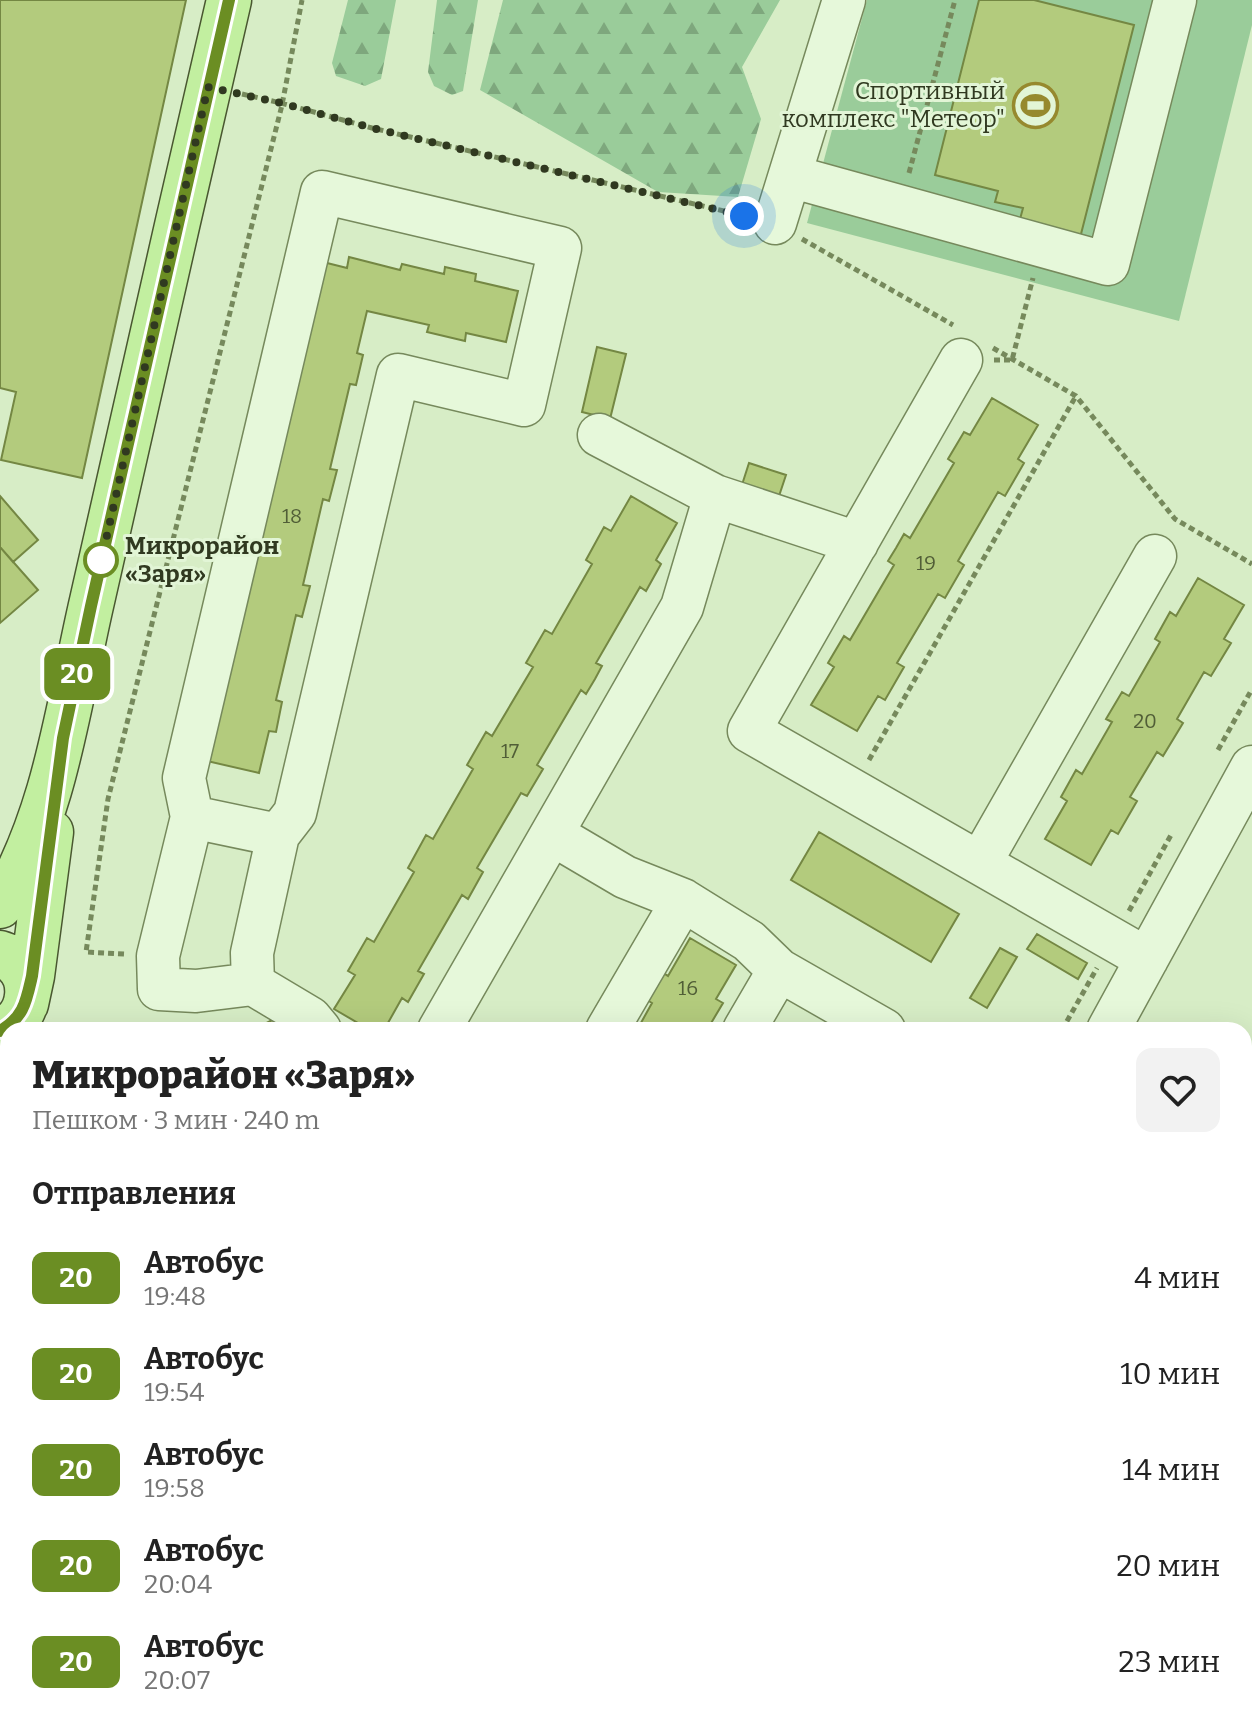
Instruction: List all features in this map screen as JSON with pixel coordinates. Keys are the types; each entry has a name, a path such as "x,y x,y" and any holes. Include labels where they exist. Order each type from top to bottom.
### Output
{"main road":[{"path":"0,906 12,887 42,815 63,738 229,0"},
{"path":"13,1017 32,976 63,738"},
{"path":"0,953 7,955 22,970 28,986 13,1017"}],"street":[{"path":"775,223 844,0"},
{"path":"790,176 1108,264 1175,0"},
{"path":"253,984 252,953 278,835 295,813 398,375 524,405 560,248 322,192 184,778 192,817 158,956 159,989 196,991 253,984 313,1022"},
{"path":"969,345 749,731 1130,949"},
{"path":"599,435 715,496 857,543"},
{"path":"444,1022 682,607 715,496"},
{"path":"980,863 1155,556"},
{"path":"1110,1022 1130,949 1233,763"},
{"path":"192,817 278,835"},
{"path":"552,834 625,877 683,900 749,941 779,970 870,1022"},
{"path":"612,1022 683,900"},
{"path":"749,1022 779,970"}],"path":[{"path":"86,952 108,799 282,105 302,0"},
{"path":"900,207 955,0"},
{"path":"208,87 775,223 969,345 1012,360 1076,396 1175,519 1252,564"},
{"path":"1012,360 1041,246"},
{"path":"853,790 1076,396"},
{"path":"1233,763 1252,689"},
{"path":"1069,1022 1130,949 1175,828"}],"green space":[{"path":"348,0 396,0 381,79 365,86 336,76 332,63"},
{"path":"437,0 478,0 463,91 452,95 434,86 428,72"},
{"path":"503,0 780,0 742,67 761,119 738,197 658,192 480,90"},
{"name":"Спортивный комплекс \"Метеор\"","path":"867,0 1252,0 1252,25 1179,321 807,223"}],"building":[{"path":"0,0 186,0 82,478 1,460 16,392 0,388"},
{"path":"979,0 1034,0 1134,25 1080,238 1019,223 1023,208 995,202 998,191 935,175"},
{"path":"349,257 400,270 402,264 444,274 445,267 476,274 475,281 518,291 506,342 466,333 465,341 427,332 429,325 367,311 357,353 363,355 360,368 356,385 350,384 330,469 337,470 329,501 323,499 303,585 310,586 302,617 296,615 276,700 282,702 276,732 269,731 259,773 207,761 323,262 347,268"},
{"path":"597,347 626,354 610,419 582,412"},
{"path":"992,398 1038,425 1018,459 1024,463 1005,496 998,492 958,561 964,565 945,598 938,594 897,663 904,667 885,700 878,696 857,731 811,705 834,667 828,663 844,636 850,640 894,565 888,561 904,534 910,538 954,463 948,459 964,432 970,435"},
{"path":"749,463 786,475 777,502 740,491"},
{"path":"0,496 38,540 13,562 0,547"},
{"path":"631,496 677,523 656,560 661,564 646,591 640,587 596,663 602,666 595,679 586,694 581,690 537,765 543,769 527,796 521,793 477,868 483,872 468,899 462,895 418,971 424,974 408,1002 402,998 388,1022 356,1022 334,1009 355,975 348,971 367,938 374,942 414,872 408,868 426,835 433,839 473,769 467,765 486,732 492,736 533,667 526,663 545,630 552,634 592,564 586,560 604,527 611,531"},
{"path":"0,547 38,590 0,623"},
{"path":"1198,578 1244,605 1224,639 1231,643 1211,676 1204,672 1177,719 1183,723 1163,756 1157,752 1130,797 1137,801 1118,834 1111,830 1091,865 1045,839 1067,801 1061,797 1076,770 1082,774 1112,722 1106,719 1122,692 1129,696 1160,642 1155,639 1170,612 1176,616"},
{"path":"819,832 959,914 931,962 791,880"},
{"path":"1037,934 1087,963 1078,979 1027,949"},
{"path":"690,938 736,965 716,999 723,1003 712,1022 641,1022 652,1003 647,1000 662,972 668,976"},
{"path":"1000,948 1017,957 987,1008 970,998"}],"bus line":[{"name":"20","path":"15,1022 26,1004 32,976 63,738 229,0"}],"place":[{"name":"Спортивный комплекс \"Метеор\"","path":"1036,105"},
{"name":"Микрорайон «Заря»","path":"101,560"}],"route":[{"path":"101,560 208,87 744,216"}]}
